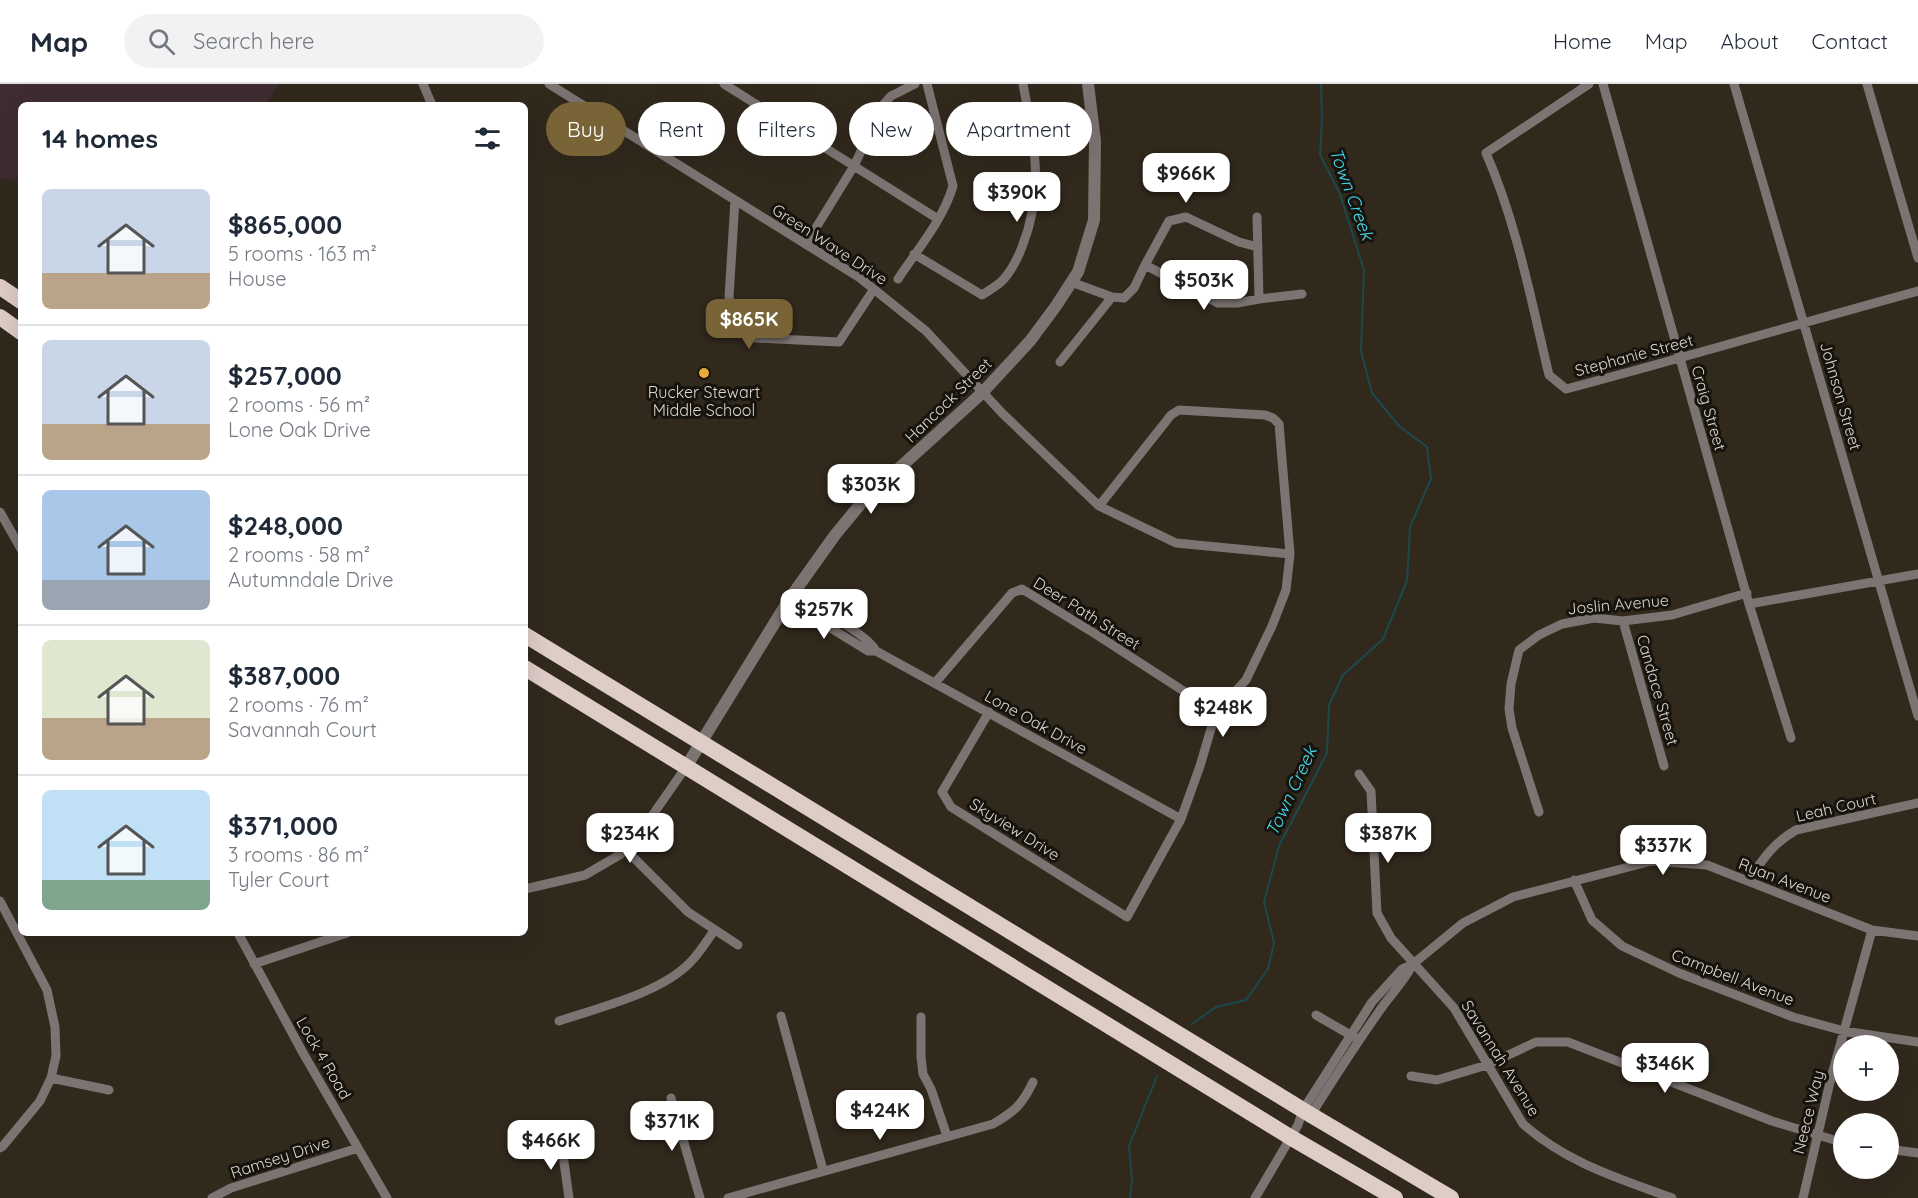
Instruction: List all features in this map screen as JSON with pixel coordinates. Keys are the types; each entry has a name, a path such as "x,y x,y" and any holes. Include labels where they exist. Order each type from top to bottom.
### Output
{"highway":[{"path":"0,287 18,299"},
{"path":"0,317 18,330"},
{"path":"528,637 700,742 1300,1122 1395,1198"},
{"path":"528,670 686,767 1300,1122 1451,1198"}],"street":[{"path":"423,84 431,102"},
{"name":"Green Wave Drive","path":"549,84 566,88 735,200 860,278 926,331 982,393 1099,506 1176,543 1290,554"},
{"path":"724,84 938,219"},
{"path":"806,244 854,166 883,105 891,96 915,84"},
{"path":"898,279 938,219 953,186 927,84"},
{"path":"914,254 982,296 1001,282 1015,264 1031,225 1036,194 1035,148 1023,84"},
{"name":"Hancock Street","path":"528,888 585,875 621,854 654,813 686,767 790,598 835,535 863,501 982,393 1032,338 1056,306 1082,263 1094,220 1095,141 1088,84"},
{"name":"Stephanie Street","path":"1589,84 1486,153 1502,191 1520,251 1549,375 1566,389 1918,291"},
{"name":"Craig Street","path":"1603,84 1749,604 1791,738"},
{"name":"Johnson Street","path":"1734,84 1918,716"},
{"path":"1867,84 1918,258"},
{"path":"735,200 729,297 733,316 740,332 755,338 839,342 874,289"},
{"path":"1257,217 1259,299"},
{"path":"1071,282 1112,297 1124,298 1134,288 1169,221 1186,218 1239,242 1258,247"},
{"path":"1146,265 1218,303 1237,303 1302,294"},
{"path":"1060,362 1112,297"},
{"path":"1099,506 1171,415 1179,410 1265,415 1274,418 1279,424 1290,554 1286,590 1262,649 1246,680 1216,712 1200,766 1180,819"},
{"path":"0,512 18,544"},
{"path":"1749,604 1918,574"},
{"name":"Deer Path Street","path":"935,683 1012,593 1022,590 1097,635 1216,712"},
{"name":"Joslin Avenue","path":"1539,812 1512,728 1509,709 1511,684 1519,650 1539,635 1562,624 1594,618 1623,621 1672,615 1747,593"},
{"name":"Lone Oak Drive","path":"790,598 796,607 868,651 876,651 1180,819"},
{"name":"Candace Street","path":"1623,621 1664,766"},
{"name":"Skyview Drive","path":"989,712 942,792 951,807 1127,916 1180,819"},
{"name":"Savannah Avenue","path":"1359,774 1371,791 1377,913 1391,938 1454,1008 1523,1125 1540,1139 1577,1162 1672,1198"},
{"name":"Leah Court","path":"1748,881 1780,840 1796,830 1918,803"},
{"path":"625,849 685,910 738,945"},
{"name":"Ryan Avenue","path":"1255,1198 1354,1038 1372,1002 1402,969 1413,964 1463,923 1513,897 1652,861 1707,866 1872,930 1918,936"},
{"name":"Campbell Avenue","path":"1574,880 1592,920 1622,946 1679,973 1783,1013 1844,1031 1918,1042"},
{"path":"0,901 18,935"},
{"name":"Neece Way","path":"1803,1198 1816,1135 1872,930"},
{"path":"559,1021 663,983 679,973 695,958 714,931"},
{"path":"0,1148 40,1101 51,1078 56,1056 55,1027 47,990 18,936"},
{"name":"Lock 4 Road","path":"240,936 387,1198"},
{"path":"254,964 338,936"},
{"path":"1316,1015 1354,1038"},
{"path":"781,1016 823,1170"},
{"path":"921,1017 923,1074 931,1089 947,1136"},
{"path":"1411,1076 1437,1080 1487,1065 1536,1042 1568,1042 1772,1121 1833,1140"},
{"path":"51,1078 109,1090"},
{"path":"728,1198 993,1124 1013,1112 1024,1101 1034,1082"},
{"path":"671,1098 700,1198"},
{"path":"561,1141 568,1198"},
{"name":"Ramsey Drive","path":"212,1198 231,1188 358,1148"},
{"path":"1899,1150 1918,1152"}],"shaded area":[{"path":"0,84 279,84 267,102 18,102 18,183 0,177"}],"waterway":[{"name":"Town Creek","path":"1192,1024 1216,1007 1246,1000 1268,969 1274,943 1264,902 1279,846 1327,753 1329,705 1343,675 1383,639 1407,581 1410,527 1431,479 1427,447 1399,426 1372,393 1361,351 1364,270 1340,194 1320,155 1321,84"},
{"name":"Town Creek","path":"1130,1198 1132,1180 1129,1146 1157,1076"}],"place":[{"name":"Rucker Stewart Middle School","path":"704,373"}]}
